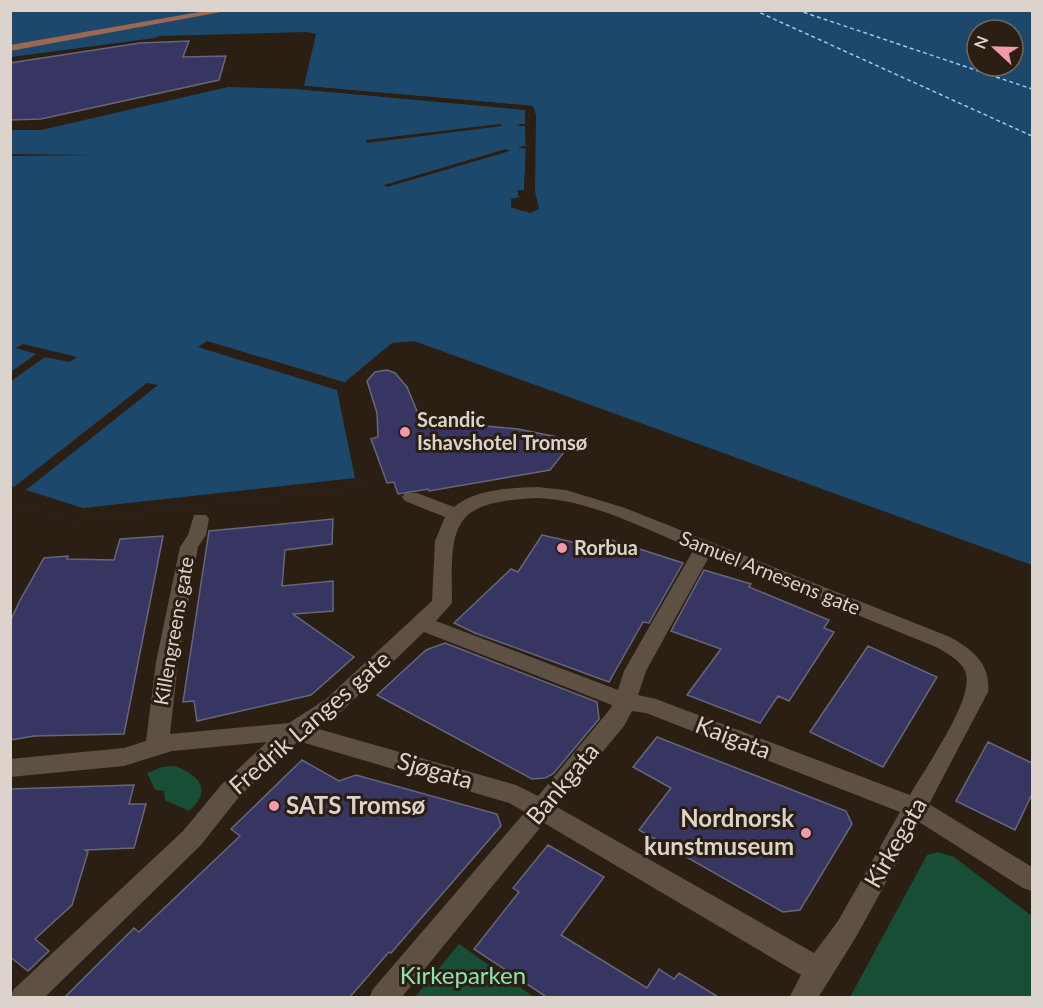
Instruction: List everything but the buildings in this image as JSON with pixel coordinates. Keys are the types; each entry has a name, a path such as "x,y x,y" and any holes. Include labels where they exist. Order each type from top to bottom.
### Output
{"main road":[{"path":"10,48 228,10"}],"street":[{"name":"Samuel Arnesens gate","path":"454,514 473,501 541,490 578,497 943,642 964,654 976,669 979,683"},
{"path":"411,497 454,514"},
{"name":"Fredrik Langes gate","path":"24,998 192,838 230,790 294,730 334,705 442,603 442,552 445,534 454,514"},
{"name":"Killengreens gate","path":"157,746 167,662 189,547 197,535 200,519"},
{"name":"Bankgata","path":"383,998 616,720 626,702 629,685 635,671 705,547"},
{"name":"Kaigata","path":"422,623 626,702 648,705 915,807 1032,880"},
{"name":"Kirkegata","path":"803,998 818,970 847,929 973,704 979,683"},
{"name":"Sjøgata","path":"10,768 124,757 172,742 294,730 516,795 818,970"}],"green space":[{"path":"175,766 191,774 200,784 200,796 189,811 165,800 164,791 155,790 147,773 162,767"},
{"path":"938,852 954,857 1032,916 1032,997 850,997 927,855"},
{"name":"Kirkeparken","path":"459,944 534,997 415,997"}],"water":[{"path":"11,11 1032,11 1032,565 414,341 392,343 346,381 370,485 71,521 11,502 11,156 94,155 11,154 11,130 41,130 228,87 297,89 523,109 526,110 525,124 516,126 525,126 526,146 519,147 526,149 524,190 518,195 524,196 511,199 511,207 522,211 538,209 535,192 533,106 304,86 316,34 307,32 159,36 11,57"}],"pier":[{"path":"304,86 533,106 536,115 535,192 539,209 530,213 511,207 511,199 523,197 518,196 518,190 524,190 526,149 518,147 526,146 525,126 516,124 525,124 525,110 297,89","holes":["528,109 532,109 532,192 535,208 530,210 514,204 527,196 521,193 527,190"]},
{"path":"500,124 502,126 367,143 366,140"},
{"path":"506,149 510,151 387,187 384,185"},
{"path":"207,341 347,383 370,485 71,521 11,502 11,486 14,487 147,383 158,385 26,490 83,508 355,478 337,390 198,347"},
{"path":"23,344 77,357 70,362 45,357 11,381 11,372 36,354 16,348"}],"ferry route":[{"path":"754,10 1032,136"},
{"path":"797,10 1032,89"}],"place":[{"name":"Scandic Ishavshotel Tromsø","path":"405,432"},
{"name":"Rorbua","path":"562,548"},
{"name":"SATS Tromsø","path":"274,806"},
{"name":"Nordnorsk kunstmuseum","path":"806,833"}]}
